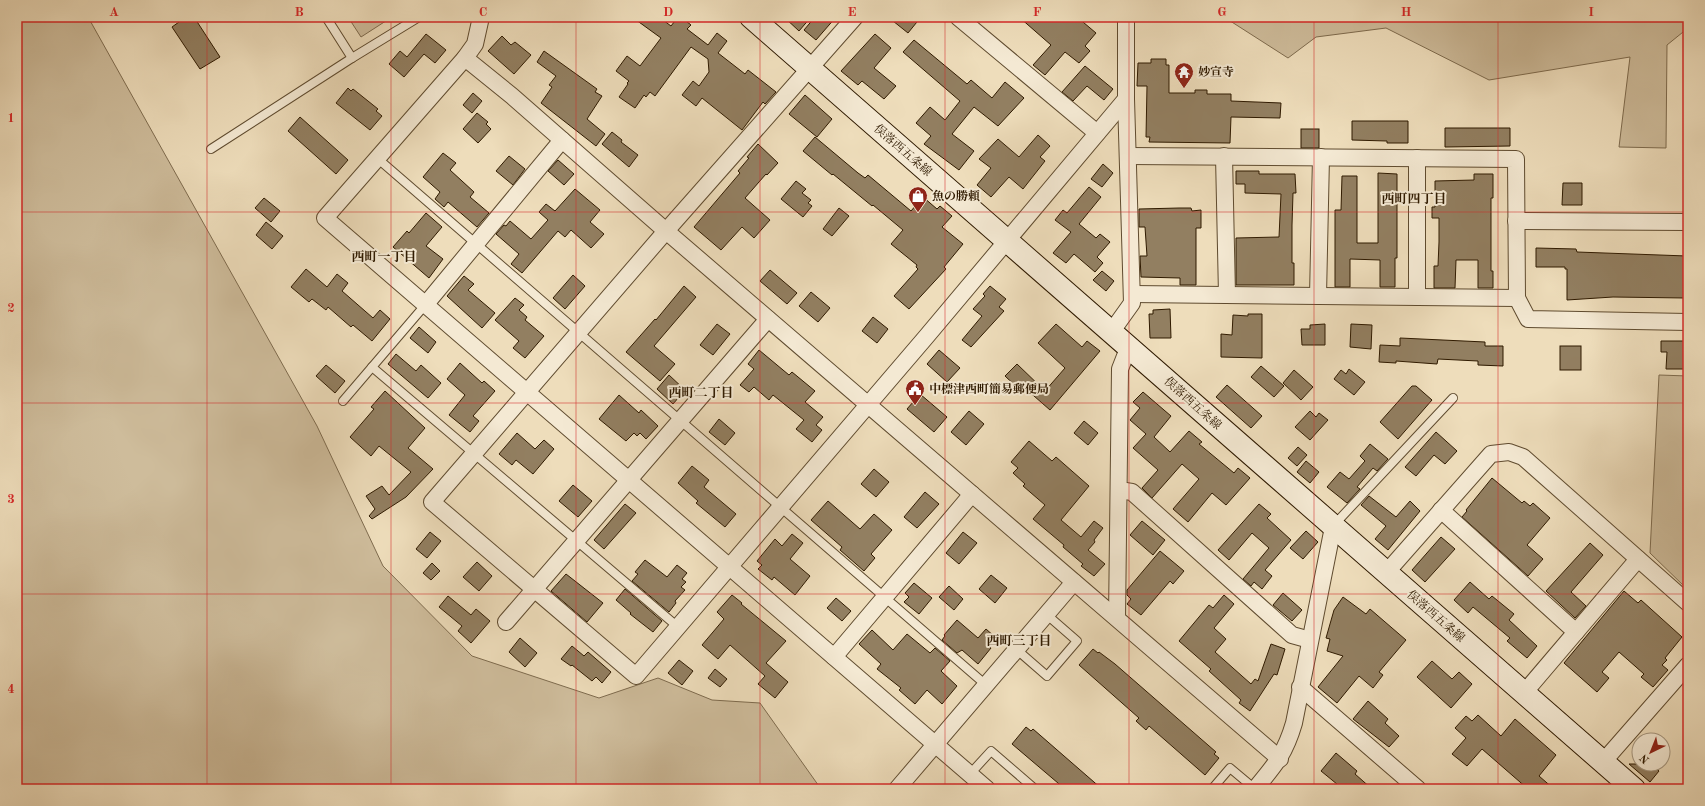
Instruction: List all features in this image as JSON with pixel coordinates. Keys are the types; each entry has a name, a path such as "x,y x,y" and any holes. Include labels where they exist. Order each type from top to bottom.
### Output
{"main road":[{"name":"俣落西五条線","path":"751,17 1112,331 1333,527 1634,789"}],"street":[{"path":"481,17 475,44 465,58 325,218 987,789"},
{"path":"855,17 666,231 580,333 432,502 636,676 868,405 1126,99"},
{"path":"958,17 1097,134"},
{"path":"1112,331 1132,303 1126,99 1126,17"},
{"path":"465,58 1280,759"},
{"path":"426,304 562,140"},
{"path":"1128,156 1516,159 1517,298 1528,319 1688,322"},
{"path":"1224,156 1227,295"},
{"path":"1318,296 1321,157"},
{"path":"1417,158 1417,297"},
{"path":"1516,221 1688,222"},
{"path":"1132,294 1517,298"},
{"path":"506,622 768,319"},
{"path":"1117,618 1120,369 1129,346"},
{"path":"1386,573 1491,454 1509,452 1522,457 1688,603"},
{"path":"1119,490 1132,492 1292,635 1310,640"},
{"path":"834,657 972,494"},
{"path":"1441,510 1576,632"},
{"path":"1255,789 1280,759 1288,743 1294,723 1333,527"},
{"path":"1524,693 1638,559"},
{"path":"897,789 1074,582"},
{"path":"1603,762 1688,665"},
{"path":"1300,687 1418,789"}],"lane":[{"path":"326,17 352,58"},
{"path":"211,149 418,17"},
{"path":"377,158 680,421 781,506 884,598 986,685"},
{"path":"343,401 426,304"},
{"path":"372,367 678,627"},
{"path":"1333,527 1453,398"},
{"path":"1016,649 1047,676 1052,671 1077,641 1046,614"},
{"path":"970,774 991,751 1035,789"},
{"path":"1212,789 1230,768 1255,789"}],"shaded area":[{"path":"17,17 88,17 317,426 383,566 472,656 599,698 658,678 712,700 760,703 821,789 17,789"},
{"path":"348,17 392,17 361,37"},
{"path":"1224,17 1688,17 1688,28 1667,45 1666,148 1619,147 1630,57 1489,80 1386,28 1316,37 1288,58"},
{"path":"1659,375 1688,376 1688,590 1650,553"}],"building":[{"path":"186,17 194,17 220,57 200,69 172,27"},
{"path":"632,17 659,17 671,26 678,17 681,17 691,25 687,29 708,45 717,33 727,41 718,53 745,74 748,70 776,92 765,104 763,102 742,130 702,98 696,106 682,95 693,81 699,86 709,72 708,59 691,47 655,96 650,92 646,97 644,95 635,108 619,97 629,81 616,71 627,56 640,66 661,38"},
{"path":"784,17 811,17 799,31"},
{"path":"815,17 836,17 816,40 804,30"},
{"path":"888,17 921,17 908,33"},
{"path":"1019,17 1077,17 1096,33 1085,46 1090,51 1079,63 1065,52 1045,75 1033,65 1051,45"},
{"path":"426,34 446,50 435,63 424,54 404,77 389,64 400,51 407,57"},
{"path":"875,34 891,48 874,68 896,86 884,99 862,81 858,85 841,71"},
{"path":"502,36 511,45 515,42 531,55 514,74 488,51"},
{"path":"914,40 967,84 971,80 992,98 1005,82 1024,98 998,126 974,107 952,134 974,151 959,170 924,144 931,136 916,123 930,107 945,120 960,101 903,52"},
{"path":"544,51 597,89 595,92 602,96 587,119 605,134 596,146 541,103 552,87 549,85 556,76 537,62"},
{"path":"1151,59 1166,59 1166,65 1169,65 1169,93 1195,93 1195,90 1207,90 1207,94 1231,94 1231,101 1281,103 1280,118 1231,117 1230,143 1149,142 1150,137 1146,137 1147,86 1137,86 1138,63 1151,63"},
{"path":"1085,66 1113,89 1104,100 1087,86 1073,101 1062,92"},
{"path":"348,88 351,91 353,89 378,109 376,111 382,116 370,130 336,103"},
{"path":"473,93 482,101 472,113 463,105"},
{"path":"805,95 832,119 817,137 789,114"},
{"path":"477,113 488,122 486,124 491,129 478,143 463,129"},
{"path":"300,117 348,160 336,174 288,131"},
{"path":"1352,121 1408,121 1408,143 1352,140"},
{"path":"1445,128 1510,128 1510,146 1445,147"},
{"path":"1301,129 1319,129 1319,148 1301,148"},
{"path":"612,132 622,140 621,142 638,155 629,167 602,144"},
{"path":"1038,135 1050,146 1040,157 1045,161 1023,189 1009,177 991,197 977,185 991,168 979,159 998,139 1019,157"},
{"path":"815,137 858,173 865,178 868,175 911,211 923,197 937,209 940,206 952,216 942,227 963,244 944,267 946,269 909,309 894,296 918,269 916,267 917,265 891,244 903,230 803,151"},
{"path":"758,144 778,163 745,198 770,220 754,238 742,227 721,250 694,227 740,173 738,171"},
{"path":"443,153 456,163 450,170 474,192 470,197 489,213 477,227 448,202 444,207 435,199 440,192 423,177"},
{"path":"509,156 525,169 513,185 496,171"},
{"path":"558,160 574,174 564,185 548,171"},
{"path":"1103,164 1113,173 1102,187 1091,179"},
{"path":"1236,171 1259,171 1259,174 1295,174 1296,193 1293,193 1292,225 1292,263 1294,263 1294,285 1236,285 1236,238 1279,237 1281,194 1245,193 1245,184 1236,184"},
{"path":"1378,173 1397,174 1397,258 1395,258 1395,287 1380,287 1380,260 1350,259 1350,287 1335,287 1335,210 1341,210 1342,176 1357,176 1357,243 1378,243"},
{"path":"1474,174 1493,174 1493,198 1491,198 1491,271 1493,271 1493,288 1478,288 1478,260 1456,260 1455,288 1434,288 1434,266 1438,266 1439,242 1439,218 1432,218 1432,207 1435,207 1435,181 1474,180"},
{"path":"796,181 806,189 802,193 811,200 808,203 812,206 803,217 781,199"},
{"path":"1563,183 1582,183 1582,205 1562,205"},
{"path":"1089,187 1101,197 1079,224 1096,238 1100,234 1110,242 1097,257 1103,263 1095,272 1074,254 1066,263 1053,253 1071,232 1055,220 1063,210 1067,213"},
{"path":"575,189 600,210 590,222 604,234 591,248 571,230 565,237 558,231 522,273 511,264 519,254 496,234 510,221 531,239 548,220 539,212 546,204 555,211"},
{"path":"264,198 280,211 271,222 255,208"},
{"path":"839,208 849,216 832,236 823,229"},
{"path":"1191,208 1192,211 1201,210 1201,228 1196,228 1196,285 1180,285 1180,278 1141,277 1140,256 1147,256 1145,227 1139,227 1139,209"},
{"path":"426,213 442,227 426,246 443,259 429,278 393,247 407,231 409,233"},
{"path":"266,222 283,236 272,249 256,235"},
{"path":"1536,248 1576,249 1577,252 1687,256 1685,298 1613,297 1567,300 1567,269 1565,269 1565,267 1536,267"},
{"path":"306,269 327,287 337,274 348,283 342,291 373,318 380,310 390,319 372,341 353,325 351,327 328,307 326,310 312,299 309,302 291,287"},
{"path":"770,270 797,293 787,304 760,281"},
{"path":"1102,271 1114,281 1106,291 1093,280"},
{"path":"573,275 585,286 565,309 553,298"},
{"path":"464,276 474,284 468,290 495,313 482,328 447,296"},
{"path":"684,286 696,297 654,346 675,364 660,381 626,352 655,319 656,320"},
{"path":"990,286 1006,299 999,307 1004,311 971,347 962,340 982,316 973,309 985,296 983,294"},
{"path":"811,292 830,308 818,322 799,306"},
{"path":"515,298 524,305 519,310 527,317 525,320 544,336 525,358 513,348 519,341 495,320"},
{"path":"1170,309 1171,338 1150,338 1149,314 1153,314 1153,310"},
{"path":"1248,314 1262,314 1262,358 1221,357 1221,334 1232,335 1233,315 1248,316"},
{"path":"873,317 888,329 877,343 862,331"},
{"path":"717,324 730,334 713,355 700,345"},
{"path":"1056,324 1082,347 1087,341 1100,351 1050,410 1026,389 1022,392 1005,376 1017,364 1045,391 1065,368 1038,343"},
{"path":"1325,324 1325,345 1302,345 1301,329 1310,329 1310,325"},
{"path":"1351,324 1372,325 1371,349 1350,347"},
{"path":"419,327 436,342 428,353 410,338"},
{"path":"1400,338 1485,342 1485,346 1503,346 1503,366 1478,365 1478,361 1438,359 1437,364 1396,361 1396,363 1379,362 1380,345 1400,346"},
{"path":"1661,341 1688,341 1688,369 1666,369 1667,352 1661,352"},
{"path":"1560,346 1581,346 1581,370 1560,370"},
{"path":"759,350 789,375 792,372 815,391 805,402 823,417 816,425 822,430 812,442 796,429 804,420 773,395 769,400 754,387 749,392 740,385 754,369 748,364"},
{"path":"939,350 960,368 947,382 927,364"},
{"path":"396,354 416,371 421,365 441,383 428,398 388,364"},
{"path":"460,363 482,383 484,381 495,391 473,416 479,421 470,432 449,415 465,395 447,379"},
{"path":"326,365 345,381 335,393 316,376"},
{"path":"1261,366 1284,386 1274,397 1251,377"},
{"path":"1349,369 1365,382 1354,395 1334,379 1341,370 1346,374"},
{"path":"1294,370 1313,387 1301,400 1283,383"},
{"path":"669,375 685,390 673,404 657,389"},
{"path":"1227,385 1262,416 1251,428 1216,397"},
{"path":"1412,386 1416,386 1432,400 1398,439 1380,422"},
{"path":"385,391 425,428 408,448 433,469 406,497 372,519 369,516 375,509 366,496 382,486 389,495 411,472 379,446 371,456 350,437 374,409 371,407"},
{"path":"1143,392 1171,416 1154,437 1170,452 1189,431 1202,442 1199,444 1234,473 1238,468 1250,478 1226,505 1212,493 1188,522 1173,509 1199,479 1182,464 1152,498 1142,488 1158,470 1133,448 1146,434 1130,420 1140,408 1133,402"},
{"path":"920,394 947,417 934,432 907,409"},
{"path":"619,395 639,413 641,410 658,426 646,439 640,433 637,436 634,433 626,441 599,419"},
{"path":"969,411 984,424 966,445 951,432"},
{"path":"1310,411 1316,417 1319,413 1328,420 1310,440 1295,427"},
{"path":"719,419 735,433 725,445 709,432"},
{"path":"1084,421 1098,433 1088,445 1074,433"},
{"path":"1436,432 1457,451 1445,464 1434,455 1416,476 1405,467"},
{"path":"517,433 535,449 544,440 554,449 533,474 516,460 512,465 499,454"},
{"path":"1029,441 1052,461 1056,457 1089,486 1061,520 1081,537 1094,521 1103,528 1094,540 1095,542 1088,550 1105,564 1094,576 1081,566 1083,564 1063,547 1064,545 1033,519 1045,505 1023,486 1025,484 1013,473 1018,468 1011,462"},
{"path":"1370,444 1388,459 1377,471 1373,468 1357,487 1360,489 1347,503 1327,487 1340,472 1349,479 1365,461 1360,456"},
{"path":"1298,447 1307,455 1297,466 1288,458"},
{"path":"1306,461 1319,472 1310,483 1297,472"},
{"path":"692,466 709,480 704,487 736,514 725,527 696,503 698,501 678,483"},
{"path":"874,469 889,482 876,497 861,484"},
{"path":"1492,478 1522,503 1524,501 1530,506 1533,503 1550,518 1527,545 1543,559 1528,576 1462,517"},
{"path":"573,485 592,501 578,517 559,501"},
{"path":"925,492 939,504 917,528 904,517"},
{"path":"1369,496 1396,517 1410,501 1420,511 1388,550 1375,539 1386,526 1361,505"},
{"path":"828,501 860,529 874,514 892,530 871,554 875,558 864,571 840,550 842,547 811,520"},
{"path":"625,504 636,513 604,549 594,540"},
{"path":"1259,504 1271,514 1267,518 1291,540 1265,570 1272,576 1262,589 1254,582 1251,586 1243,579 1269,548 1252,533 1229,560 1218,550"},
{"path":"1142,521 1165,540 1153,555 1130,535"},
{"path":"1306,531 1318,542 1303,559 1290,548"},
{"path":"430,532 441,541 427,558 416,549"},
{"path":"963,532 977,543 959,564 946,553"},
{"path":"792,534 803,543 790,559 810,576 795,595 774,577 772,580 758,569 762,565 757,561 775,539 782,546"},
{"path":"1441,537 1455,549 1425,582 1412,570"},
{"path":"1590,543 1603,555 1571,592 1586,606 1575,618 1546,591"},
{"path":"1160,551 1184,571 1173,584 1170,581 1141,615 1127,604 1131,599 1127,595 1127,590"},
{"path":"645,560 667,577 677,565 687,573 682,579 686,582 681,587 685,590 675,601 676,603 669,612 632,581 638,574 635,572"},
{"path":"477,562 492,576 479,591 463,577"},
{"path":"432,563 440,571 431,580 423,573"},
{"path":"566,574 603,603 587,622 551,591"},
{"path":"991,575 1007,588 995,603 979,589"},
{"path":"1470,582 1489,599 1492,596 1514,614 1509,620 1537,646 1527,658 1507,641 1510,638 1473,607 1468,613 1454,600"},
{"path":"914,583 932,598 919,614 904,602 909,597 905,593"},
{"path":"949,586 963,599 954,610 939,597"},
{"path":"625,589 662,621 653,632 630,614 631,613 616,600"},
{"path":"1624,591 1638,603 1641,600 1682,637 1665,658 1667,660 1662,665 1668,670 1653,687 1641,677 1644,674 1619,652 1602,672 1609,678 1597,692 1564,663"},
{"path":"1283,593 1302,610 1292,621 1273,605"},
{"path":"732,595 786,641 766,663 788,682 775,698 758,684 765,676 730,645 718,659 702,645 724,619 717,612"},
{"path":"1224,595 1234,604 1214,628 1226,639 1215,652 1251,684 1255,679 1258,681 1271,644 1285,649 1277,675 1274,674 1250,711 1239,703 1241,700 1209,671 1211,669 1179,641 1209,605 1213,608"},
{"path":"448,596 471,615 476,609 490,621 471,643 458,631 462,626 439,607"},
{"path":"1343,597 1366,614 1370,609 1406,640 1379,672 1383,675 1373,688 1359,676 1337,703 1318,687 1343,656 1327,651 1330,639 1326,638 1334,610"},
{"path":"836,598 851,611 842,621 827,608"},
{"path":"957,620 978,638 986,629 995,637 988,646 991,648 978,664 962,650 957,653 942,640 945,636 944,635"},
{"path":"872,630 893,650 907,634 930,653 935,648 950,661 941,671 957,686 942,704 927,690 915,704 899,690 901,688 877,669 881,664 859,644"},
{"path":"520,638 537,653 525,667 509,652"},
{"path":"572,646 584,656 588,652 611,672 602,683 596,677 592,681 572,665 571,666 561,659"},
{"path":"1093,649 1115,664 1216,752 1214,754 1219,758 1205,775 1149,726 1146,730 1136,721 1139,718 1079,665"},
{"path":"679,660 693,671 682,685 668,673"},
{"path":"1432,661 1452,679 1459,672 1472,684 1451,708 1417,677"},
{"path":"715,669 727,679 720,687 708,678"},
{"path":"1368,701 1388,719 1385,723 1399,736 1389,747 1353,719"},
{"path":"1478,715 1501,736 1515,719 1556,755 1539,776 1554,789 1528,789 1482,749 1467,766 1452,754 1466,738 1455,728 1466,716 1472,721"},
{"path":"1026,727 1031,731 1033,729 1102,789 1065,789 1012,744"},
{"path":"1336,753 1357,771 1355,774 1372,789 1343,789 1321,771"},
{"path":"1638,772 1658,772 1650,782"}],"place":[{"name":"妙宣寺","path":"1184,89"},
{"name":"魚の勝頼","path":"918,213"},
{"name":"中標津西町簡易郵便局","path":"915,406"}],"district":[{"name":"西町四丁目","path":"1414,198"},
{"name":"西町一丁目","path":"384,256"},
{"name":"西町二丁目","path":"701,392"},
{"name":"西町三丁目","path":"1019,640"}]}
